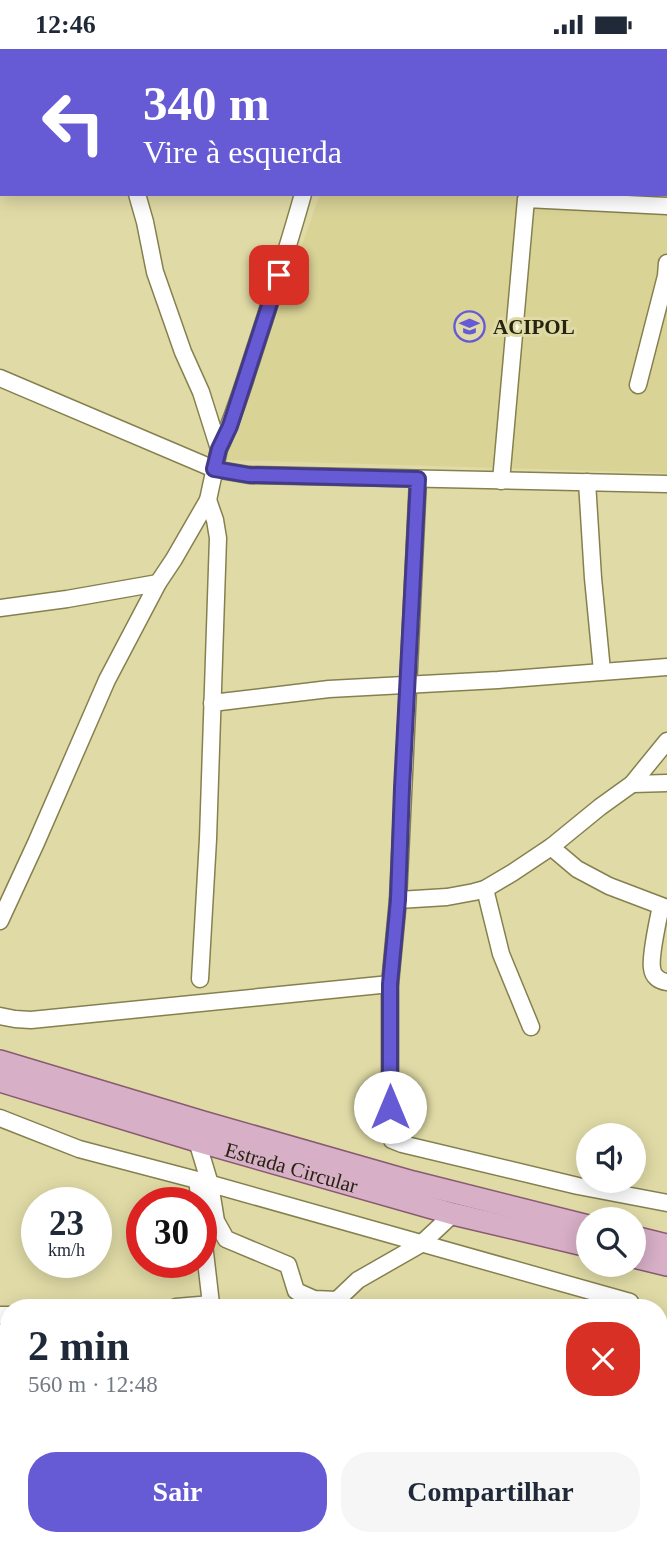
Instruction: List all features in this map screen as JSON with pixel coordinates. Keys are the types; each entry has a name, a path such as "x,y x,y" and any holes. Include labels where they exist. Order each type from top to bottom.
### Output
{"main road":[{"name":"Estrada Circular","path":"0,1061 413,1182 576,1223"},
{"name":"Estrada Circular","path":"0,1081 197,1142 453,1214 576,1243"},
{"path":"646,1240 667,1245"},
{"path":"646,1260 667,1265"}],"street":[{"path":"138,196 155,272 183,352 201,392 219,449"},
{"path":"0,921 107,680 158,583 208,500 219,449 230,426 302,196"},
{"path":"501,481 526,196 667,206"},
{"path":"638,386 667,263"},
{"path":"0,378 214,469 249,475 667,484"},
{"path":"418,479 398,900 390,984 390,1131 393,1140 578,1186 667,1202"},
{"path":"587,482 602,671"},
{"path":"200,979 208,839 218,538 208,500"},
{"path":"0,608 158,583"},
{"path":"212,703 329,689 667,667"},
{"path":"398,900 447,897 485,889 551,847 632,784 667,741"},
{"path":"632,784 667,783"},
{"path":"551,847 577,869 610,886 664,907 651,965 655,977 667,982"},
{"path":"485,889 501,954 531,1027"},
{"path":"0,1016 31,1020 390,984"},
{"path":"0,1118 79,1149 619,1299"},
{"path":"197,1142 204,1182 216,1221 226,1239 288,1265 296,1291 314,1299"},
{"path":"203,1187 204,1182"},
{"path":"338,1299 358,1280 421,1244 453,1214"},
{"path":"208,1278 210,1299"}],"shaded area":[{"name":"ACIPOL","path":"319,196 667,196 667,473 226,460"}],"place":[{"name":"ACIPOL","path":"470,327"}],"route":[{"path":"279,275 214,469 249,475 418,479 398,900 390,984 390,1107"}]}
